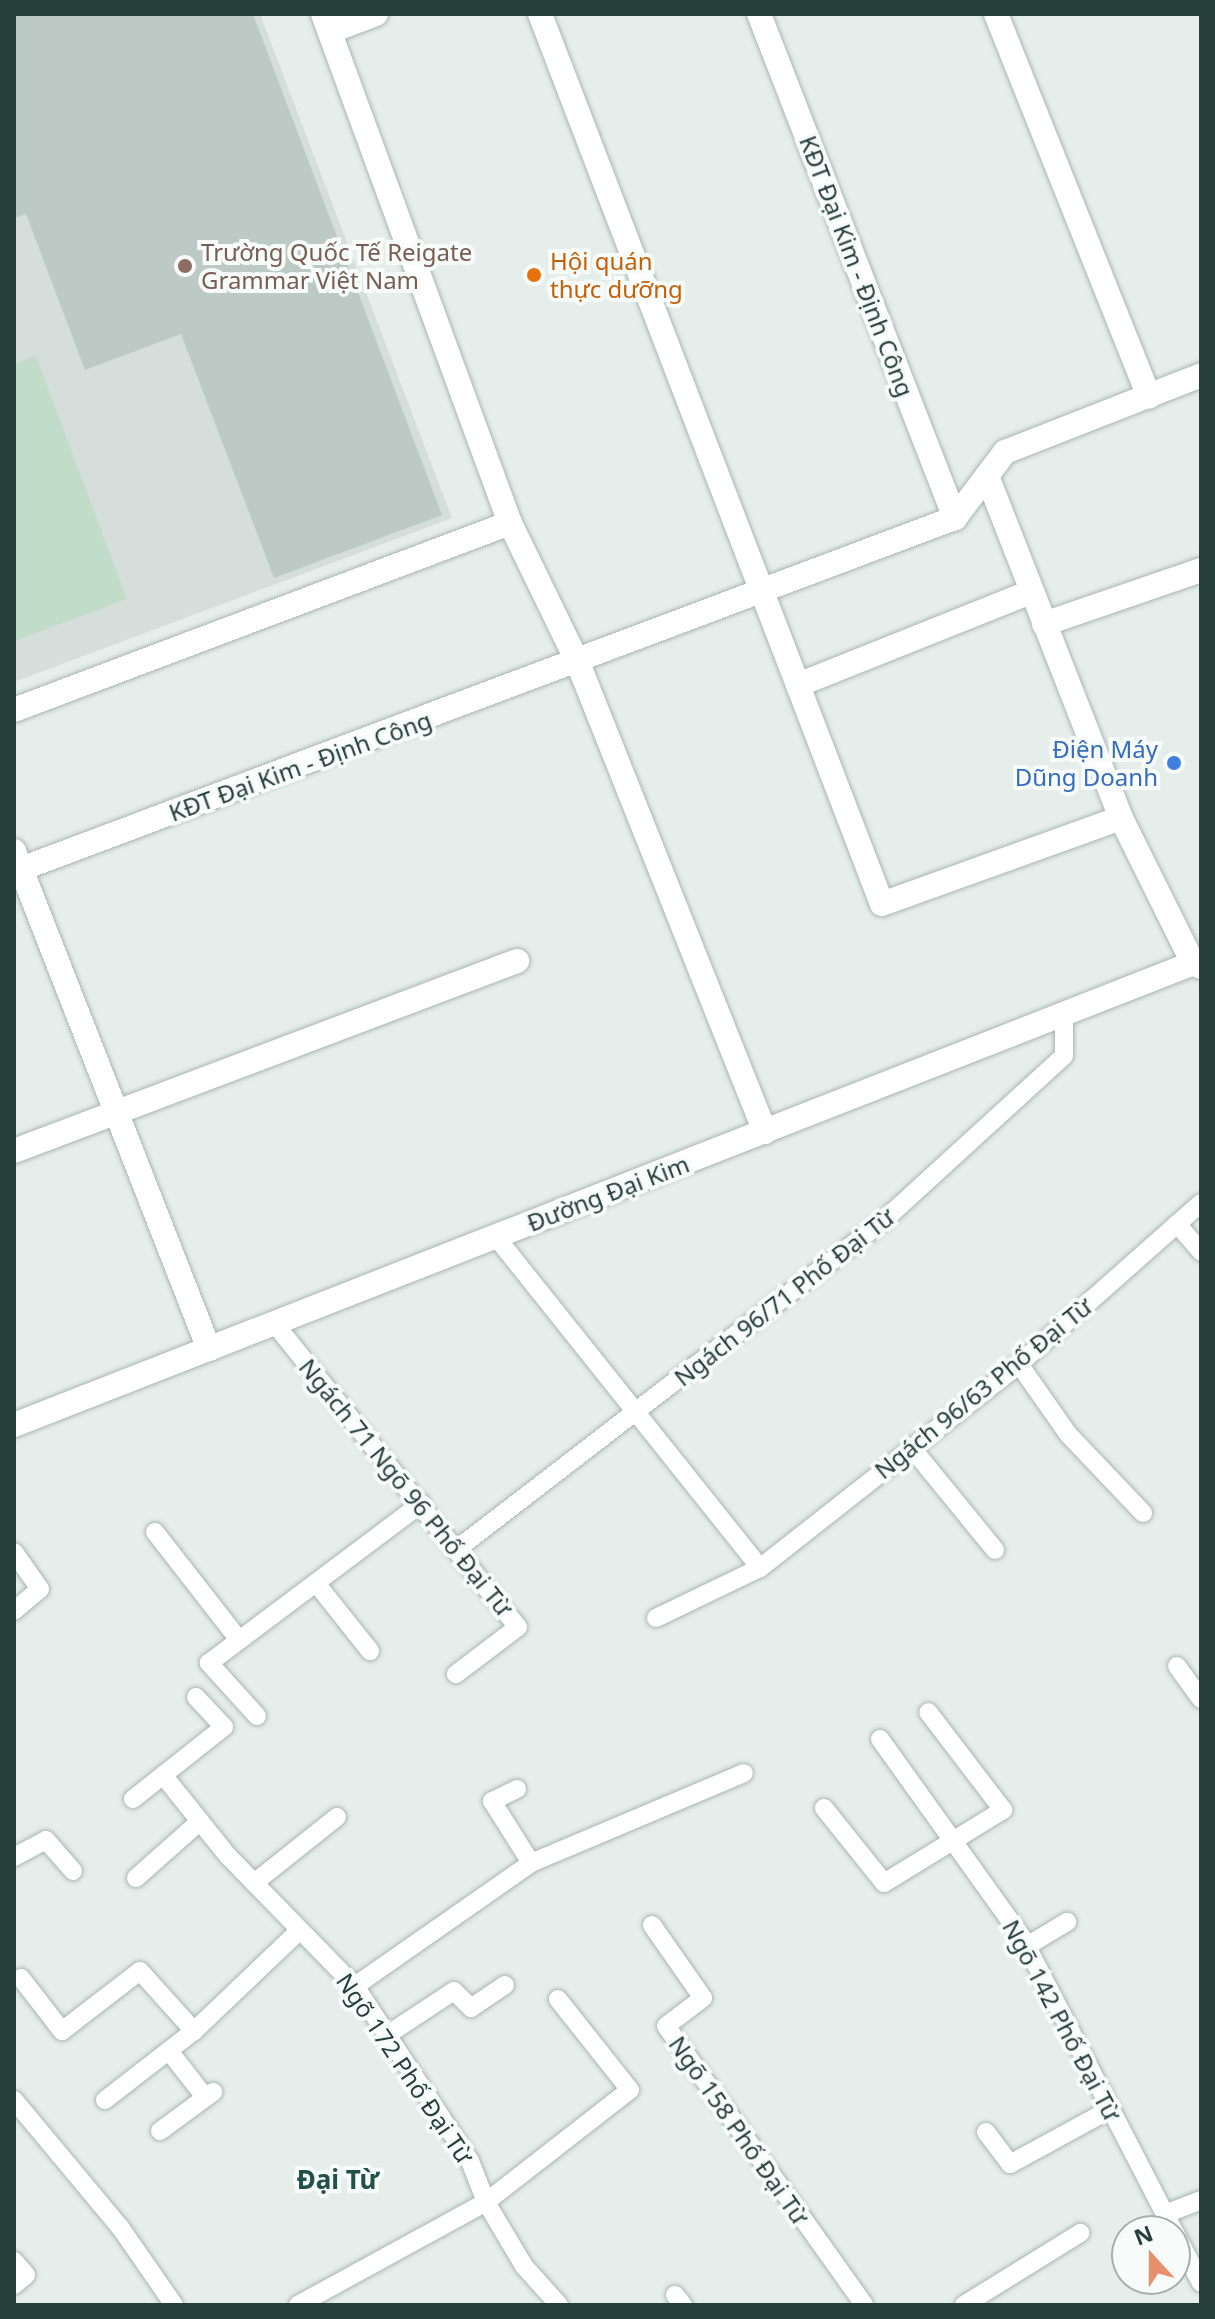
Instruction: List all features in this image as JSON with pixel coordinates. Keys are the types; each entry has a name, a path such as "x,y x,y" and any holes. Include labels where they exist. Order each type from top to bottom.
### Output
{"street":[{"path":"376,14 327,22 510,523 578,663 765,1132"},
{"path":"540,14 882,904 1121,818"},
{"name":"KĐT Đại Kim - Định Công","path":"209,1349 18,860 578,663 955,518 759,14"},
{"path":"996,14 1149,396"},
{"path":"955,518 1005,452 1201,375"},
{"path":"987,476 1121,818 1198,963"},
{"path":"14,710 510,523"},
{"path":"1044,624 1201,570"},
{"path":"798,685 1031,592"},
{"path":"14,1151 517,961"},
{"name":"Đường Đại Kim","path":"14,1425 1198,963"}],"lane":[{"name":"Ngách 96/71 Phố Đại Từ","path":"457,1549 882,1222 1064,1056 1064,1014"},
{"name":"Ngách 96/63 Phố Đại Từ","path":"656,1618 760,1568 1019,1364 1201,1203"},
{"path":"1177,1224 1201,1252"},
{"path":"496,1237 760,1568"},
{"name":"Ngách 71 Ngõ 96 Phố Đại Từ","path":"275,1324 422,1503 518,1627 456,1674"},
{"path":"1019,1364 1068,1434 1143,1513"},
{"path":"911,1447 995,1550"},
{"path":"257,1716 209,1663 422,1503"},
{"path":"155,1532 239,1640"},
{"path":"14,1552 40,1589 14,1611"},
{"path":"316,1583 370,1651"},
{"path":"1177,1666 1201,1699"},
{"path":"133,1799 224,1727 196,1697"},
{"path":"824,1808 884,1883 1003,1810 928,1712"},
{"name":"Ngõ 142 Phố Đại Từ","path":"880,1739 956,1841 1027,1946 1165,2214"},
{"path":"355,1986 531,1863 744,1773"},
{"name":"Ngõ 172 Phố Đại Từ","path":"163,1775 199,1822 254,1883 355,1986 470,2161 486,2202 524,2266 559,2305"},
{"path":"517,1789 492,1801 531,1863"},
{"path":"254,1883 337,1817"},
{"path":"136,1878 199,1822"},
{"path":"14,1857 46,1840 73,1871"},
{"path":"1027,1946 1067,1922"},
{"name":"Ngõ 158 Phố Đại Từ","path":"652,1925 703,1998 666,2026 864,2305"},
{"path":"105,2100 194,2031 300,1930"},
{"path":"21,1978 62,2031 140,1971 194,2031"},
{"path":"387,2035 454,1991 471,2008 505,1985"},
{"path":"298,2305 486,2202 630,2090 558,1999"},
{"path":"160,2131 209,2094 169,2051"},
{"path":"14,2100 120,2227 174,2305"},
{"path":"986,2132 1010,2164 1111,2109"},
{"path":"1165,2214 1201,2200"},
{"path":"964,2305 1080,2233"},
{"path":"14,2261 26,2275 14,2285"},
{"name":"Ngõ 142 Phố Đại Từ","path":"1191,2264 1201,2283"}],"shaded area":[{"name":"Trường Quốc Tế Reigate Grammar Việt Nam","path":"14,14 260,14 452,518 14,682"}],"green space":[{"path":"36,356 127,599 14,641 14,364"}],"building":[{"name":"Trường Quốc Tế Reigate Grammar Việt Nam","path":"14,14 253,14 442,515 274,578 181,334 85,370 26,214 14,218"}],"place":[{"name":"Trường Quốc Tế Reigate Grammar Việt Nam","path":"185,266"},
{"name":"Hội quán thực dưỡng","path":"534,275"},
{"name":"Điện Máy Dũng Doanh","path":"1174,763"}],"district":[{"name":"Đại Từ","path":"338,2180"}]}
